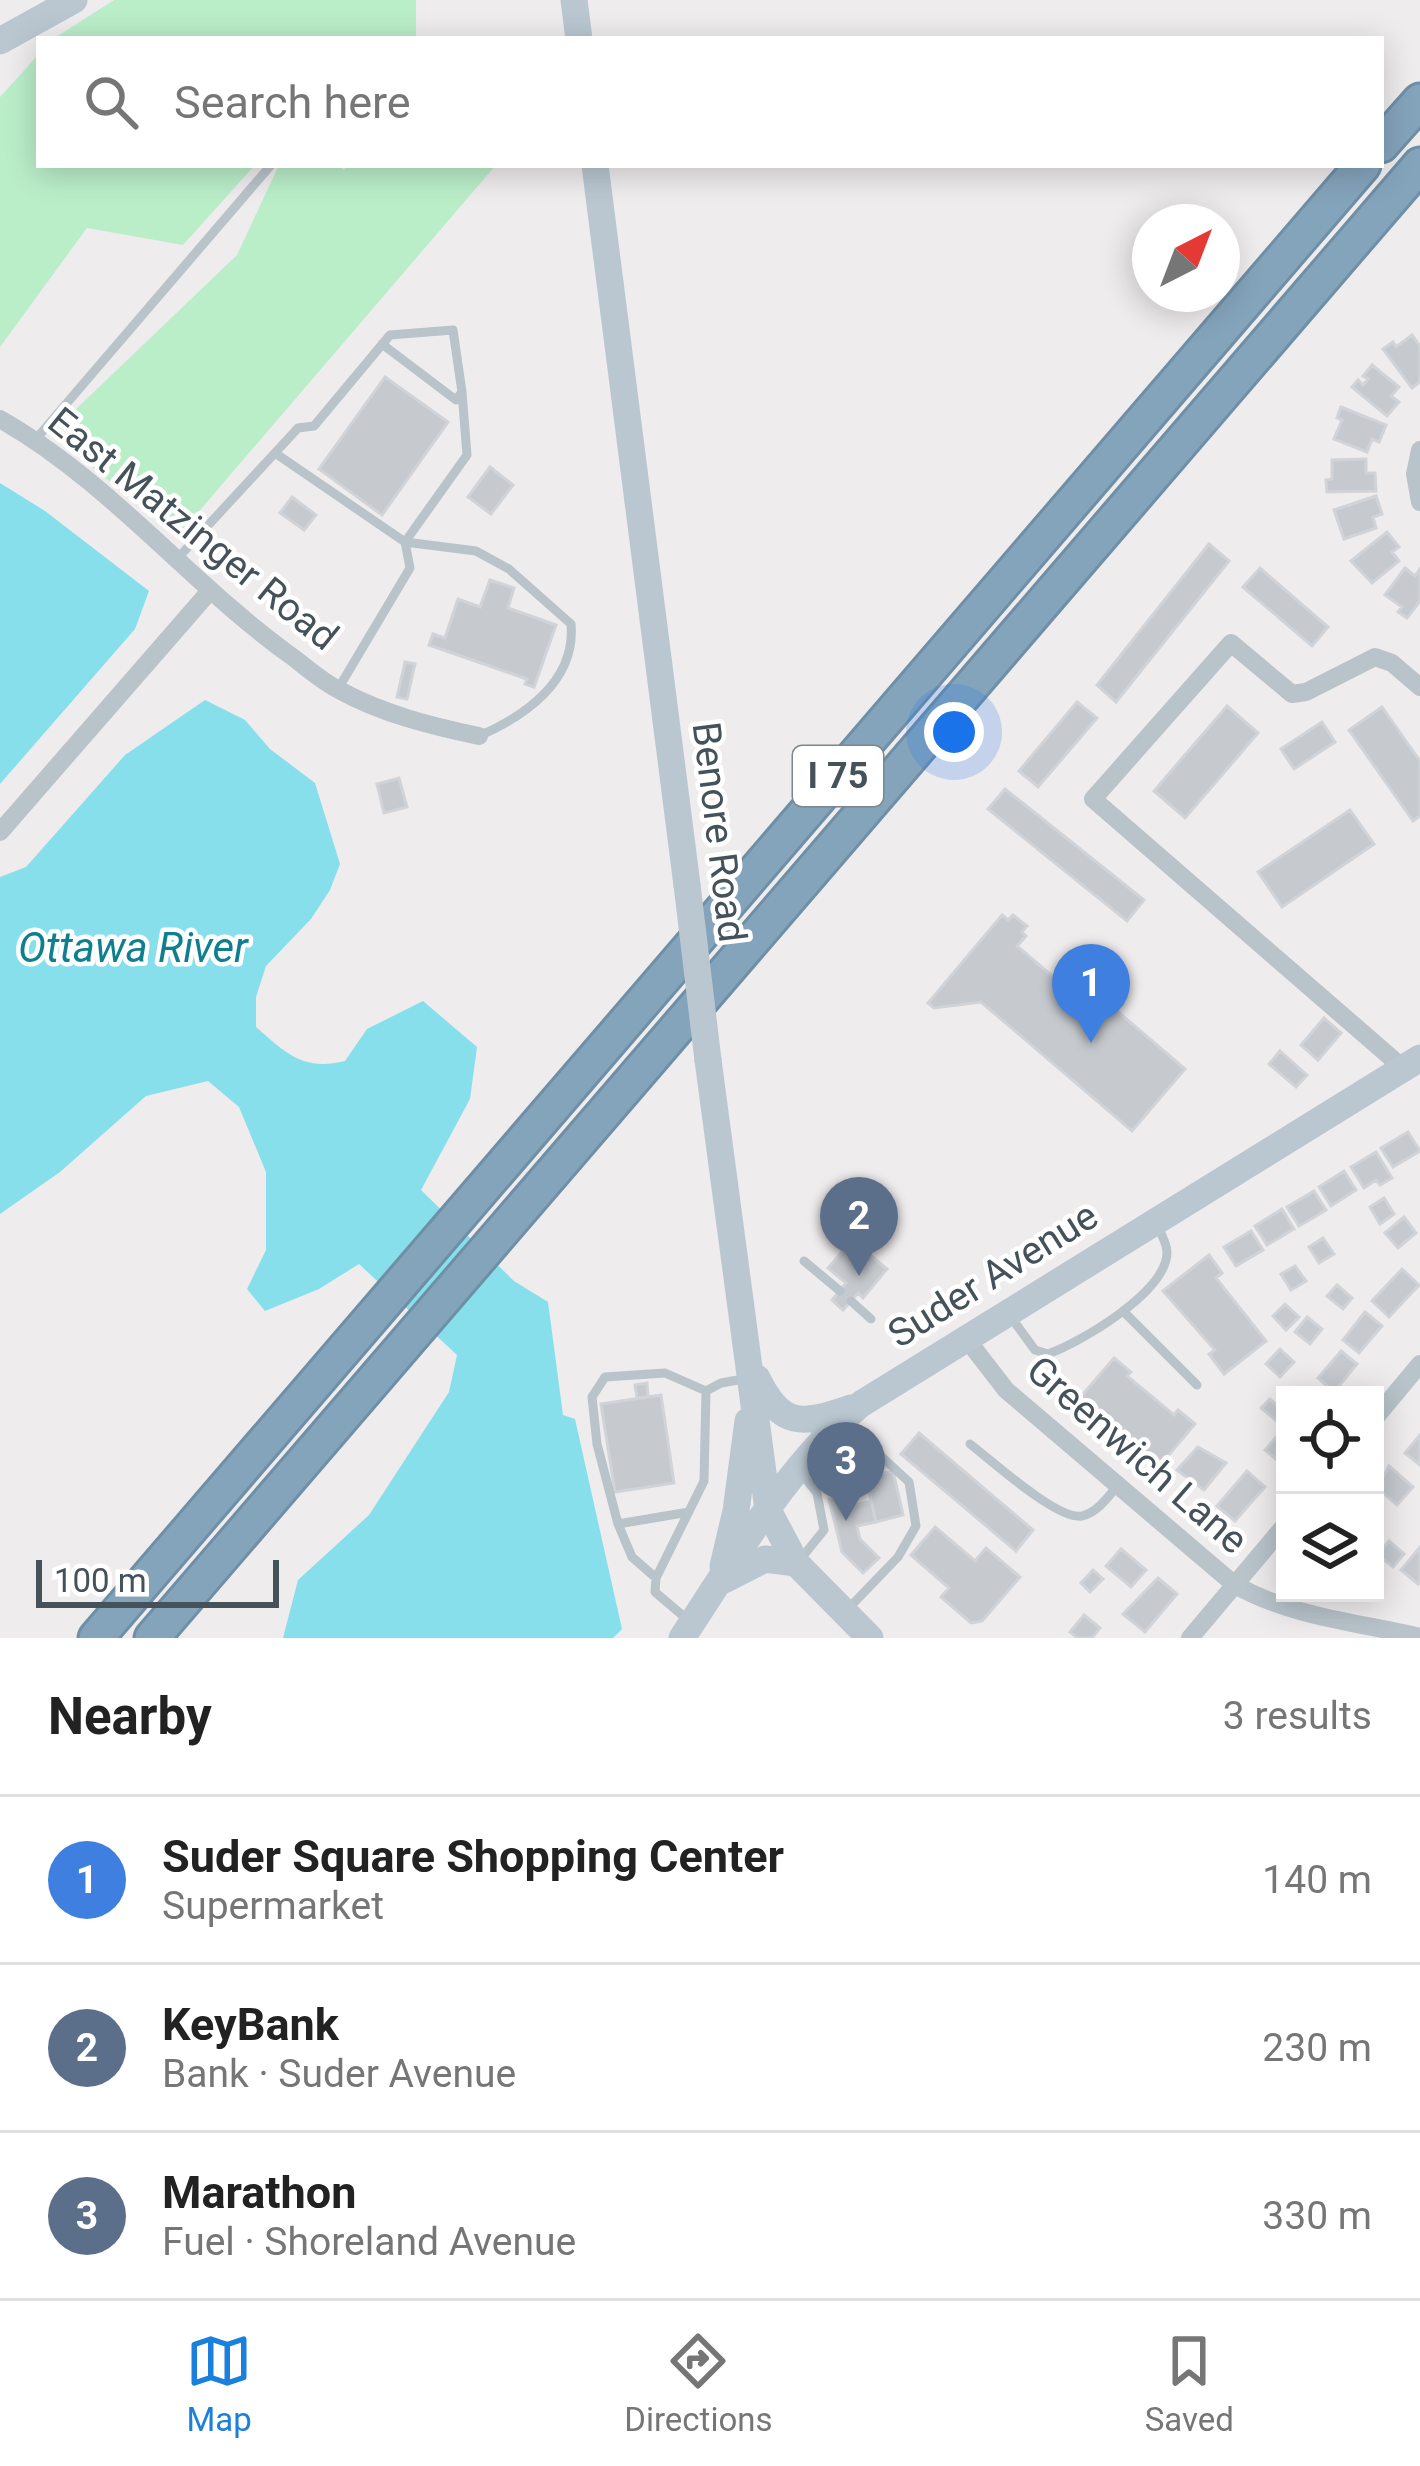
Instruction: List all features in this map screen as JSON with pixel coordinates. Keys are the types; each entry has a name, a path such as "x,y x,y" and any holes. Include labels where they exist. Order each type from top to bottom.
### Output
{"highway":[{"path":"1384,142 1420,100"},
{"name":"I 75","path":"152,1638 1420,166"},
{"name":"I 75","path":"96,1638 1361,168"}],"main road":[{"path":"0,40 74,0"},
{"path":"574,0 579,36"},
{"name":"Benore Road","path":"595,168 768,1510"},
{"name":"Suder Avenue","path":"687,1630 797,1468 851,1413 965,1337 1412,1063"},
{"path":"750,1377 779,1414 800,1421 851,1413"},
{"path":"720,1582 736,1511 750,1377"},
{"path":"768,1510 796,1563 870,1638"},
{"path":"720,1582 765,1559 796,1563"}],"street":[{"name":"East Matzinger Road","path":"0,418 36,439 123,507 209,592 338,690 421,724 479,736"},
{"path":"1420,450 1415,490 1420,502"},
{"path":"0,832 209,592"},
{"path":"1412,1063 1093,799 1232,643 1292,694 1306,692 1375,656 1392,663 1420,686"},
{"name":"Greenwich Lane","path":"965,1337 1006,1390 1235,1585 1268,1603 1307,1615 1420,1637"},
{"path":"1384,1407 1420,1364"},
{"path":"1190,1638 1276,1536"}],"lane":[{"path":"36,439 268,168"},
{"path":"176,560 298,428 314,426 390,335 453,330 467,455 405,542 410,568 338,690"},
{"path":"382,344 456,400 462,392"},
{"path":"275,452 405,542 476,551 509,569 571,624 562,670 542,697 528,712 479,736"},
{"path":"1007,1311 1035,1350 1048,1354 1123,1311 1152,1286 1167,1253 1155,1220"},
{"path":"804,1261 839,1291"},
{"path":"851,1301 872,1318"},
{"path":"1123,1311 1197,1385"},
{"path":"656,1578 632,1557 619,1524 597,1444 592,1397 605,1377 664,1373 706,1391"},
{"path":"706,1391 750,1377"},
{"path":"687,1630 655,1592 656,1578 704,1481 706,1391"},
{"path":"844,1613 898,1557 916,1526 909,1482 851,1413"},
{"path":"970,1444 1061,1512 1079,1517 1100,1507 1118,1485"},
{"path":"796,1563 824,1530 817,1493 797,1468"},
{"path":"619,1524 689,1513"}],"green space":[{"path":"114,0 416,0 416,36 58,36"},
{"path":"36,57 36,168 252,168 183,245 87,228 0,347 0,97"},
{"path":"278,168 493,168 177,537 51,433 237,255"}],"water":[{"path":"0,483 45,511 149,591 135,629 0,784"},
{"name":"Ottawa River","path":"205,700 245,720 270,749 315,783 340,864 311,919 266,966 256,997 256,1027 296,1058 330,1064 345,1061 367,1029 423,1001 477,1047 470,1099 421,1190 514,1281 548,1302 563,1415 575,1419 622,1629 613,1638 283,1638 298,1580 369,1515 449,1392 457,1355 359,1264 319,1289 265,1311 247,1289 266,1250 266,1172 239,1107 208,1081 146,1096 60,1172 0,1214 0,877 26,867 125,755"}],"building":[{"path":"1412,335 1420,346 1420,382 1412,388 1383,349 1393,342 1396,347"},
{"path":"1372,365 1399,387 1391,396 1399,402 1387,416 1352,387 1358,380 1363,385 1368,379 1363,376"},
{"path":"385,377 448,422 382,515 319,469"},
{"path":"1341,407 1386,425 1379,442 1372,439 1367,452 1334,439 1342,420 1337,418"},
{"path":"1366,459 1366,473 1375,473 1376,491 1327,492 1332,460"},
{"path":"490,467 513,485 491,514 468,497"},
{"path":"1376,496 1382,514 1373,517 1376,528 1344,539 1334,510"},
{"path":"292,497 316,515 304,530 280,513"},
{"path":"1387,532 1399,547 1392,552 1399,561 1372,583 1351,561"},
{"path":"1209,544 1229,561 1116,702 1097,685"},
{"path":"1260,568 1328,627 1312,646 1243,587"},
{"path":"1405,568 1415,576 1420,569 1420,601 1407,618 1398,612 1402,607 1385,595"},
{"path":"490,580 514,588 508,608 556,625 534,687 525,684 527,679 429,645 433,634 445,638 458,599 480,607"},
{"path":"405,662 415,664 407,699 397,697"},
{"path":"1077,702 1097,718 1038,787 1019,771"},
{"path":"1227,706 1258,733 1185,818 1154,791"},
{"path":"1382,707 1420,761 1420,816 1413,821 1349,730"},
{"path":"1322,722 1335,742 1294,769 1281,749"},
{"path":"399,778 407,807 384,813 377,784"},
{"path":"1005,789 1144,900 1127,921 988,809"},
{"path":"1350,810 1374,844 1282,907 1258,872"},
{"path":"1002,915 1008,920 1013,915 1027,926 1017,946 1100,1017 1110,1005 1185,1069 1132,1131 981,1002 934,1008 928,1003"},
{"path":"1324,1018 1341,1033 1318,1060 1301,1045"},
{"path":"1280,1051 1307,1075 1296,1087 1269,1064"},
{"path":"1408,1132 1420,1151 1393,1167 1381,1148"},
{"path":"1376,1152 1392,1178 1364,1188 1351,1167"},
{"path":"1344,1171 1356,1190 1331,1206 1319,1187"},
{"path":"1314,1191 1326,1210 1299,1226 1287,1207"},
{"path":"1384,1198 1394,1214 1380,1224 1370,1207"},
{"path":"1282,1209 1294,1229 1267,1245 1255,1226"},
{"path":"1404,1217 1416,1233 1398,1248 1385,1233"},
{"path":"1251,1231 1263,1250 1236,1266 1224,1247"},
{"path":"1323,1238 1334,1254 1319,1263 1309,1247"},
{"path":"852,1240 887,1269 863,1298 858,1293 843,1310 832,1300 846,1283 828,1268"},
{"path":"1209,1255 1222,1273 1216,1278 1266,1341 1224,1374 1209,1354 1215,1350 1163,1291"},
{"path":"1295,1266 1306,1281 1291,1290 1281,1274"},
{"path":"1402,1269 1419,1285 1389,1317 1372,1301"},
{"path":"1337,1285 1352,1298 1343,1309 1327,1296"},
{"path":"1285,1304 1299,1317 1286,1330 1273,1316"},
{"path":"1365,1312 1382,1326 1359,1353 1343,1340"},
{"path":"1307,1317 1322,1329 1310,1344 1295,1332"},
{"path":"1280,1349 1294,1362 1280,1377 1266,1364"},
{"path":"1341,1351 1357,1364 1339,1386 1327,1386 1318,1378"},
{"path":"1114,1358 1131,1372 1127,1376 1174,1415 1178,1410 1195,1424 1157,1469 1140,1455 1143,1450 1097,1411 1094,1415 1077,1401"},
{"path":"647,1383 648,1397 637,1398 635,1385"},
{"path":"661,1395 674,1483 615,1492 601,1404"},
{"path":"1270,1399 1276,1404 1276,1420 1261,1408"},
{"path":"919,1433 1033,1530 1016,1551 901,1454"},
{"path":"1420,1435 1420,1465 1405,1453"},
{"path":"1276,1437 1276,1459 1265,1450"},
{"path":"1198,1447 1226,1463 1204,1490 1177,1470"},
{"path":"1389,1466 1413,1487 1397,1505 1384,1494"},
{"path":"893,1471 903,1515 876,1522 866,1477"},
{"path":"1247,1471 1265,1487 1235,1521 1217,1506"},
{"path":"846,1495 848,1507 871,1501 876,1522 857,1526 860,1539 879,1558 863,1573 842,1552 829,1499"},
{"path":"935,1527 975,1561 986,1548 1020,1577 982,1621 971,1623 941,1597 949,1588 911,1555"},
{"path":"1389,1541 1404,1554 1393,1567 1384,1560"},
{"path":"1420,1547 1420,1581 1418,1584 1401,1570"},
{"path":"1121,1549 1146,1570 1131,1587 1106,1566"},
{"path":"1093,1570 1103,1579 1090,1592 1081,1583"},
{"path":"1158,1578 1177,1594 1145,1632 1123,1614"},
{"path":"1084,1615 1100,1628 1092,1638 1078,1638 1070,1632"}],"place":[{"name":"Suder Square Shopping Center","path":"1091,1043"},
{"name":"KeyBank","path":"859,1276"},
{"name":"Marathon","path":"846,1521"}]}
